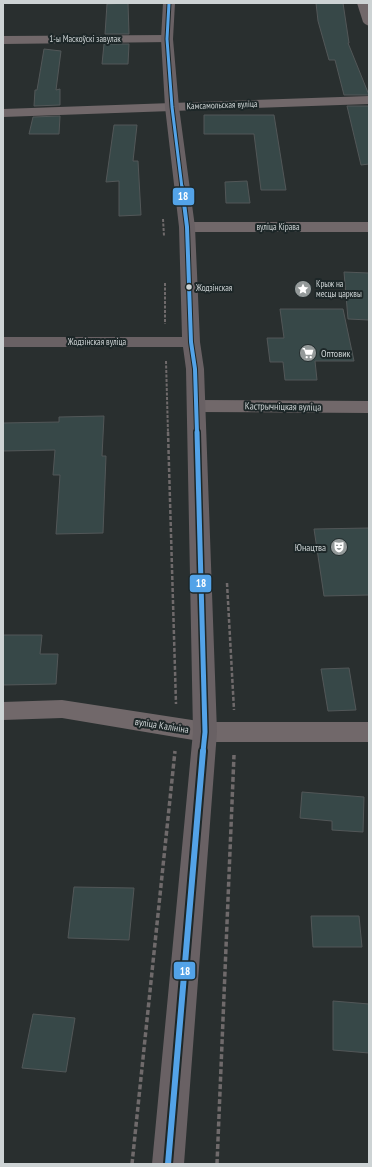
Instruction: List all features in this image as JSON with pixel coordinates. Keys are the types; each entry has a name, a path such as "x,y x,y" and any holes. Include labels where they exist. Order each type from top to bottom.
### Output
{"main road":[{"path":"168,1164 205,732 195,369 191,342 187,227 172,107 166,40 169,3"},
{"name":"Жодзінская вуліца","path":"3,342 191,342"}],"street":[{"path":"363,3 369,22"},
{"name":"1-ы Маскоўскі завулак","path":"3,40 166,40"},
{"name":"Камсамольская вуліца","path":"3,113 155,109 172,107 369,100"},
{"name":"вуліца Кірава","path":"187,227 369,227"},
{"name":"Кастрычніцкая вуліца","path":"196,406 369,407"},
{"name":"вуліца Калініна","path":"3,711 62,709 205,732 369,732"}],"path":[{"path":"132,1164 177,728 165,342 165,279"},
{"path":"217,1164 235,731"}],"building":[{"path":"128,3 129,34 105,34 107,4"},
{"path":"316,3 343,3 348,43 369,95 344,95 335,60 329,60 318,21"},
{"path":"104,44 129,44 128,64 102,64"},
{"path":"44,49 61,51 56,90 60,89 60,105 34,106 35,90 37,90"},
{"path":"347,106 369,106 369,164 361,165"},
{"path":"204,115 274,115 286,190 261,190 254,134 204,134"},
{"path":"60,116 59,134 29,134 33,117"},
{"path":"114,125 137,125 133,161 138,161 141,215 119,216 119,181 106,182"},
{"path":"247,181 250,203 226,203 225,182"},
{"path":"344,272 369,273 369,320 348,319"},
{"path":"280,309 343,309 354,361 315,361 317,380 285,380 283,362 270,362 267,338 284,338"},
{"path":"104,416 102,456 106,456 103,533 56,534 60,475 53,475 55,450 3,451 3,423 59,422 59,417"},
{"path":"369,528 369,595 324,596 314,529"},
{"path":"3,635 42,635 40,654 58,654 56,684 3,685"},
{"path":"349,668 356,710 328,711 321,669"},
{"path":"302,792 364,797 363,832 332,830 332,821 300,818"},
{"path":"74,887 134,888 129,940 68,938"},
{"path":"311,916 359,916 362,947 313,947"},
{"path":"333,1001 369,1004 369,1053 333,1050"},
{"path":"33,1014 75,1018 66,1072 22,1068"}],"transit line":[{"name":"18","path":"168,1164 205,732 195,369 191,342 187,227 172,107 167,39 169,3"}],"place":[{"name":"Жодзінская","path":"189,287"},
{"name":"Крыж на месцы царквы","path":"303,289"},
{"name":"Оптовик","path":"308,353"},
{"name":"Юнацтва","path":"339,547"}]}
